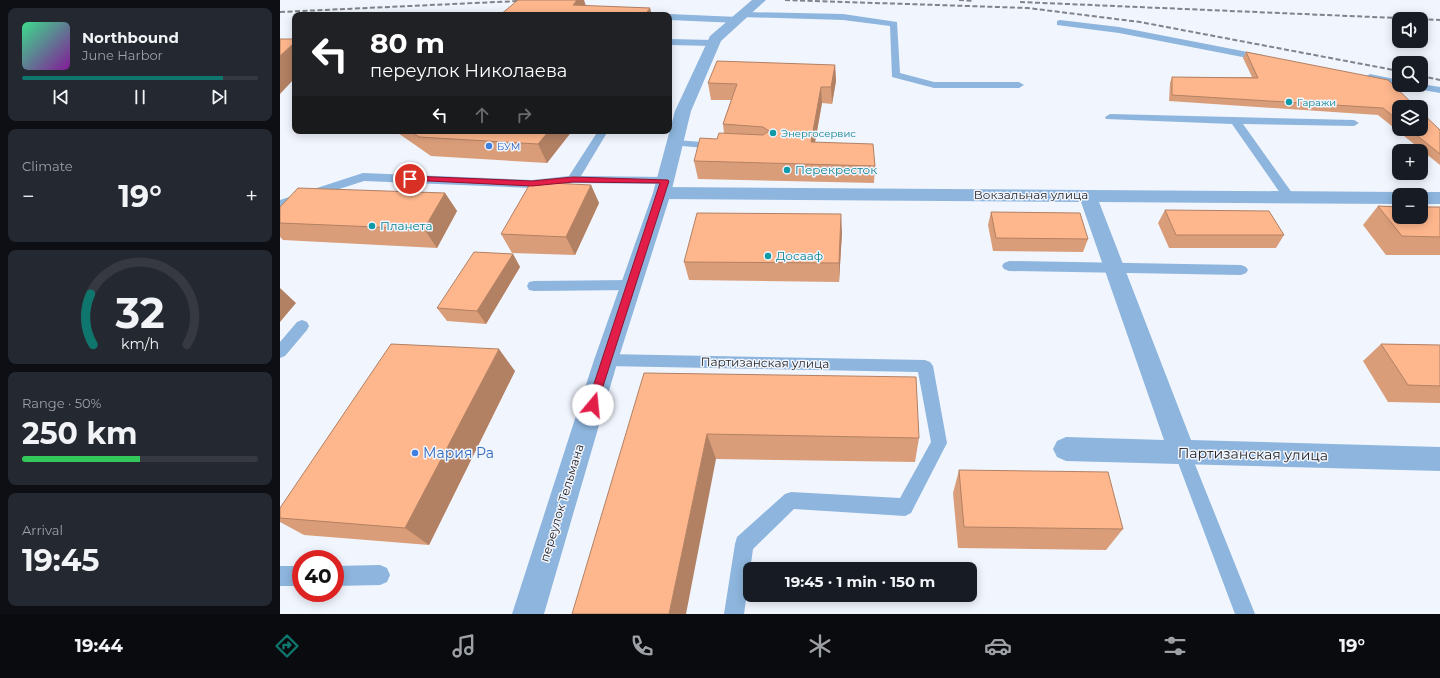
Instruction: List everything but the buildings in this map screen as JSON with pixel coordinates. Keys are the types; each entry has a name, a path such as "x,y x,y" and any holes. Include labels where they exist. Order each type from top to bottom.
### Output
{"street":[{"name":"переулок Тельмана","path":"528,614 606,360 664,187 683,111 715,39 760,0"},
{"name":"Вокзальная улица","path":"664,187 1088,196 1392,198"},
{"path":"1088,196 1182,452"},
{"path":"1428,198 1440,198"},
{"name":"Партизанская улица","path":"1066,449 1440,459"}],"lane":[{"path":"672,17 843,17 894,24 895,75 934,85 1019,85"},
{"path":"1060,23 1119,30 1276,60"},
{"path":"672,42 713,43"},
{"path":"1360,76 1392,82"},
{"path":"1428,88 1440,90"},
{"path":"1110,117 1354,123"},
{"path":"1235,121 1289,197"},
{"path":"573,179 601,134"},
{"path":"675,143 727,146"},
{"path":"280,204 363,177 532,184 573,179 664,187"},
{"path":"1009,266 1242,270"},
{"path":"534,286 631,285"},
{"path":"280,352 302,326"},
{"name":"Партизанская улица","path":"606,360 925,366 939,443 905,507 791,500 744,544 734,614"},
{"path":"1182,452 1245,614"},
{"path":"280,576 292,576"},
{"path":"344,576 380,576"}],"railway":[{"path":"280,12 540,0"},
{"path":"785,0 1028,8 1140,22 1392,70"},
{"path":"959,0 974,1"},
{"path":"1020,2 1392,18"},
{"path":"1428,19 1440,20"},
{"path":"1428,77 1440,80"}],"place":[{"name":"Гаражи","path":"1289,102"},
{"name":"Энергосервис","path":"773,133"},
{"name":"БУМ","path":"489,146"},
{"name":"Перекресток","path":"787,170"},
{"name":"Планета","path":"372,226"},
{"name":"Досааф","path":"768,256"},
{"name":"Мария Ра","path":"415,453"}],"route":[{"path":"410,179 532,184 573,179 665,181 606,360 593,405"}]}
